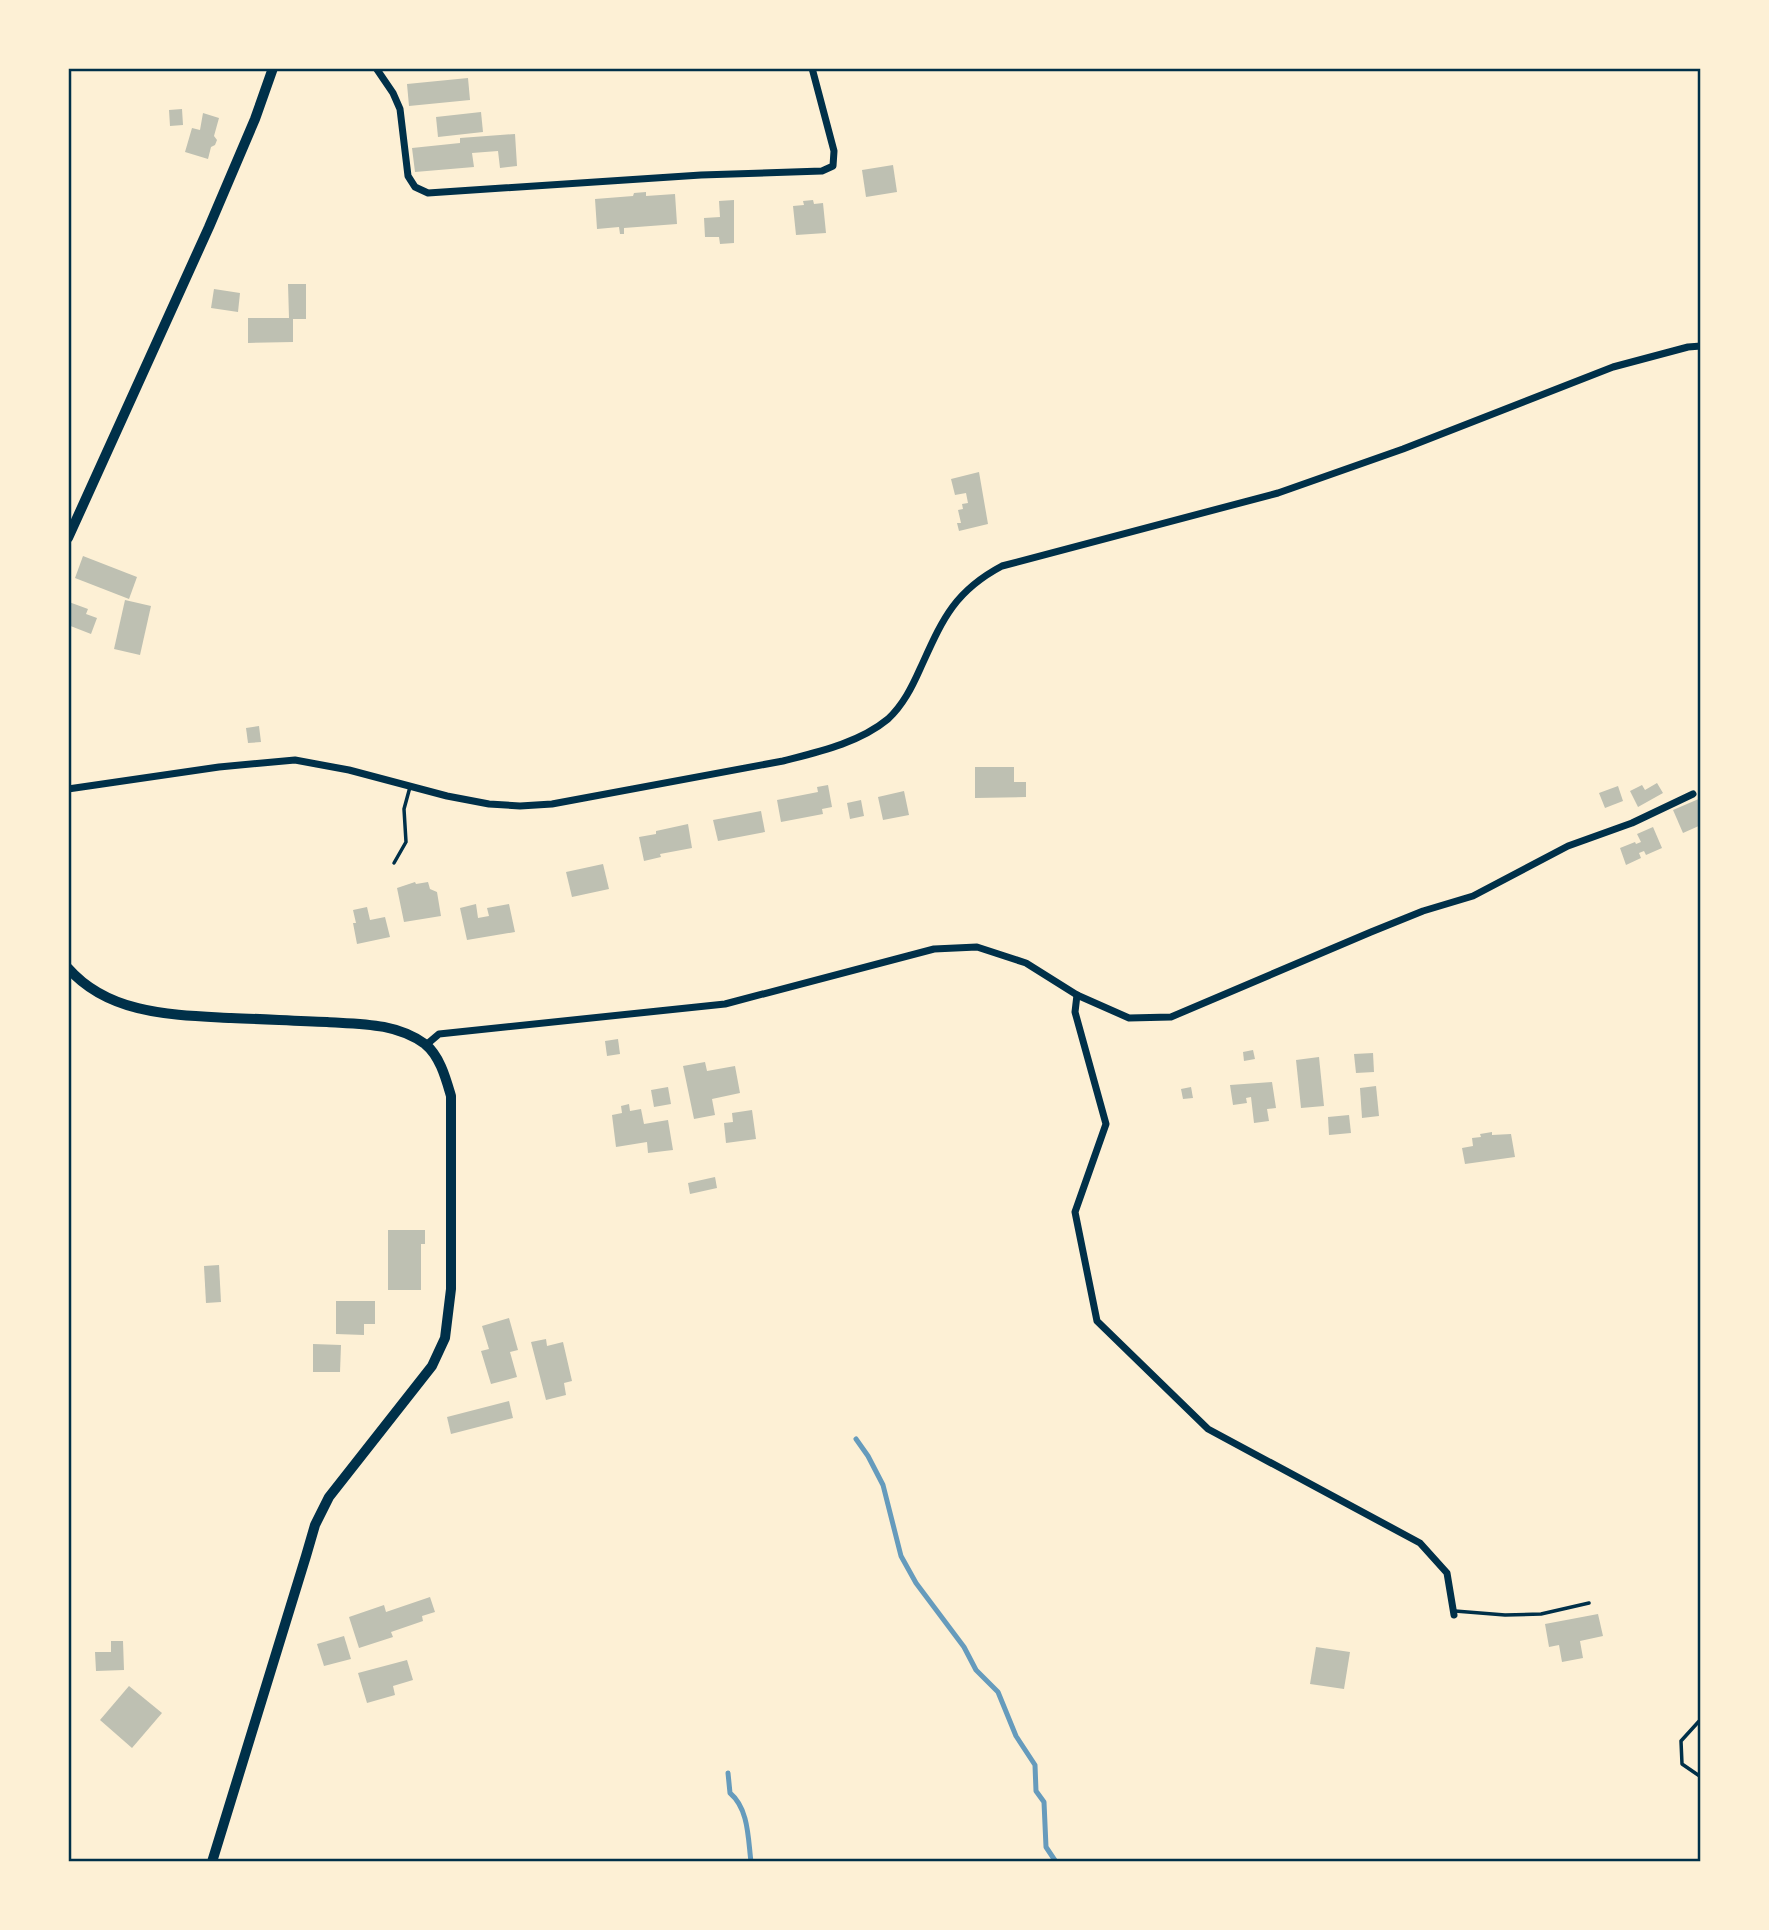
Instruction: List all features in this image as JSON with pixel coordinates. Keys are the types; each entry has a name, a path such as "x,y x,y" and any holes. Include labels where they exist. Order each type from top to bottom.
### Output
{"main road":[{"path":"68,538 209,227 255,119 273,68"}],"street":[{"path":"376,68 393,93 400,110 408,176 415,187 428,193 701,175 822,171 833,166 834,150 812,68"},
{"path":"68,789 219,767 295,760 349,770 410,787 489,804 520,806 552,804 783,761 857,738 885,721 898,709 912,688 951,607 973,583 1002,566 1278,493 1403,449 1613,367 1701,346"},
{"path":"426,1045 439,1034 725,1004 934,949 977,947 1026,963 1077,995 1129,1018 1171,1017 1423,911 1473,896 1568,846 1632,823 1693,794"},
{"path":"68,968 94,991 119,1003 142,1009 183,1015 390,1027 426,1045 444,1073 452,1096 451,1289 445,1338 432,1366 340,1482 318,1518 212,1862"},
{"path":"1077,995 1075,1012 1106,1124 1075,1212 1097,1321 1208,1429 1420,1543 1447,1573 1453,1613"}],"lane":[{"path":"394,863 405,842 404,809 410,787"},
{"path":"1453,1613 1541,1614 1589,1603"}],"path":[{"path":"1701,1719 1681,1741 1682,1763 1701,1777"}],"building":[{"path":"468,78 470,100 409,106 407,84"},
{"path":"182,109 183,125 170,126 169,110"},
{"path":"481,112 483,132 438,137 436,117"},
{"path":"203,113 219,118 214,136 217,140 211,147 208,159 185,152 192,128 200,130"},
{"path":"515,134 517,166 500,168 498,151 472,153 474,167 415,172 412,148 460,143 460,138"},
{"path":"893,165 897,192 866,197 862,170"},
{"path":"646,192 646,196 675,194 677,224 624,228 624,234 620,234 619,227 597,229 595,199 633,196 634,193"},
{"path":"734,200 734,243 720,244 719,237 705,237 704,218 720,217 719,201"},
{"path":"813,200 814,204 823,203 826,233 796,235 793,206 804,205 803,201"},
{"path":"288,284 306,284 306,319 293,319 293,342 248,343 248,318 289,318"},
{"path":"214,289 240,293 238,312 211,308"},
{"path":"979,472 988,524 959,531 957,523 961,523 958,510 963,509 962,504 968,503 966,493 955,495 951,479"},
{"path":"83,556 137,577 129,599 75,578"},
{"path":"125,600 151,606 140,655 114,649"},
{"path":"69,602 88,609 86,614 97,618 91,634 68,625"},
{"path":"259,726 261,742 248,743 246,728"},
{"path":"975,767 1014,767 1014,782 1026,782 1026,797 975,798"},
{"path":"1657,783 1663,793 1638,807 1630,791 1642,785 1645,790"},
{"path":"828,785 832,807 822,809 823,814 781,822 777,800 818,792 817,787"},
{"path":"1618,786 1623,801 1605,808 1599,793"},
{"path":"904,791 909,815 883,820 878,797"},
{"path":"1701,798 1701,825 1683,833 1673,810"},
{"path":"861,800 864,816 850,819 847,803"},
{"path":"761,811 765,832 718,841 713,820"},
{"path":"688,824 692,848 660,854 661,857 644,861 639,837"},
{"path":"1653,827 1662,848 1646,855 1644,851 1639,853 1641,858 1626,865 1620,848 1641,842 1637,834"},
{"path":"603,864 609,889 572,897 566,872"},
{"path":"415,882 428,882 430,889 437,892 441,916 404,922 397,888"},
{"path":"476,904 478,918 489,916 487,908 509,904 515,932 467,940 460,908"},
{"path":"367,907 370,920 385,917 390,937 357,944 353,910"},
{"path":"618,1039 620,1054 607,1056 605,1041"},
{"path":"1253,1050 1255,1059 1244,1061 1243,1052"},
{"path":"1373,1053 1374,1072 1356,1073 1354,1054"},
{"path":"1319,1057 1324,1106 1301,1108 1296,1060"},
{"path":"705,1062 707,1071 735,1066 740,1093 712,1099 715,1115 694,1119 683,1066"},
{"path":"1272,1082 1276,1108 1267,1109 1269,1121 1254,1123 1251,1097 1246,1098 1247,1103 1233,1105 1230,1085"},
{"path":"1376,1086 1379,1116 1362,1118 1360,1088"},
{"path":"668,1087 671,1104 654,1107 651,1090"},
{"path":"1191,1087 1193,1098 1183,1099 1181,1089"},
{"path":"629,1104 630,1111 641,1109 644,1124 668,1120 673,1150 648,1153 647,1142 616,1147 612,1115 622,1113 621,1106"},
{"path":"752,1110 756,1139 726,1143 724,1123 733,1122 732,1113"},
{"path":"1349,1115 1351,1133 1329,1135 1328,1117"},
{"path":"1492,1132 1492,1135 1511,1134 1515,1157 1465,1164 1462,1148 1473,1146 1472,1138"},
{"path":"715,1177 717,1188 690,1194 688,1183"},
{"path":"388,1230 425,1230 425,1244 421,1244 421,1290 388,1290"},
{"path":"219,1265 221,1302 206,1303 204,1266"},
{"path":"336,1301 375,1301 375,1324 364,1324 364,1335 336,1334"},
{"path":"509,1318 518,1350 510,1352 517,1377 491,1384 481,1351 489,1349 482,1326"},
{"path":"546,1339 547,1346 563,1342 572,1381 564,1383 566,1395 546,1400 531,1342"},
{"path":"313,1344 341,1345 340,1372 313,1372"},
{"path":"509,1401 513,1418 451,1434 447,1417"},
{"path":"430,1597 435,1612 422,1616 423,1621 391,1632 393,1637 359,1648 349,1617 384,1605 386,1612"},
{"path":"1598,1614 1603,1636 1580,1641 1583,1658 1562,1662 1559,1645 1549,1647 1545,1624"},
{"path":"344,1636 351,1659 324,1666 317,1644"},
{"path":"111,1641 123,1641 124,1670 96,1671 95,1652 111,1652"},
{"path":"1316,1647 1350,1652 1344,1689 1310,1684"},
{"path":"407,1660 413,1680 393,1686 395,1695 367,1703 358,1673"},
{"path":"129,1686 162,1713 132,1748 100,1720"}],"waterway":[{"path":"856,1439 883,1485 901,1556 916,1583 964,1647 976,1670 998,1692 1016,1736 1035,1765 1036,1791 1044,1802 1046,1847 1056,1862"},
{"path":"728,1773 730,1793 741,1807 744,1816 751,1862"}]}
